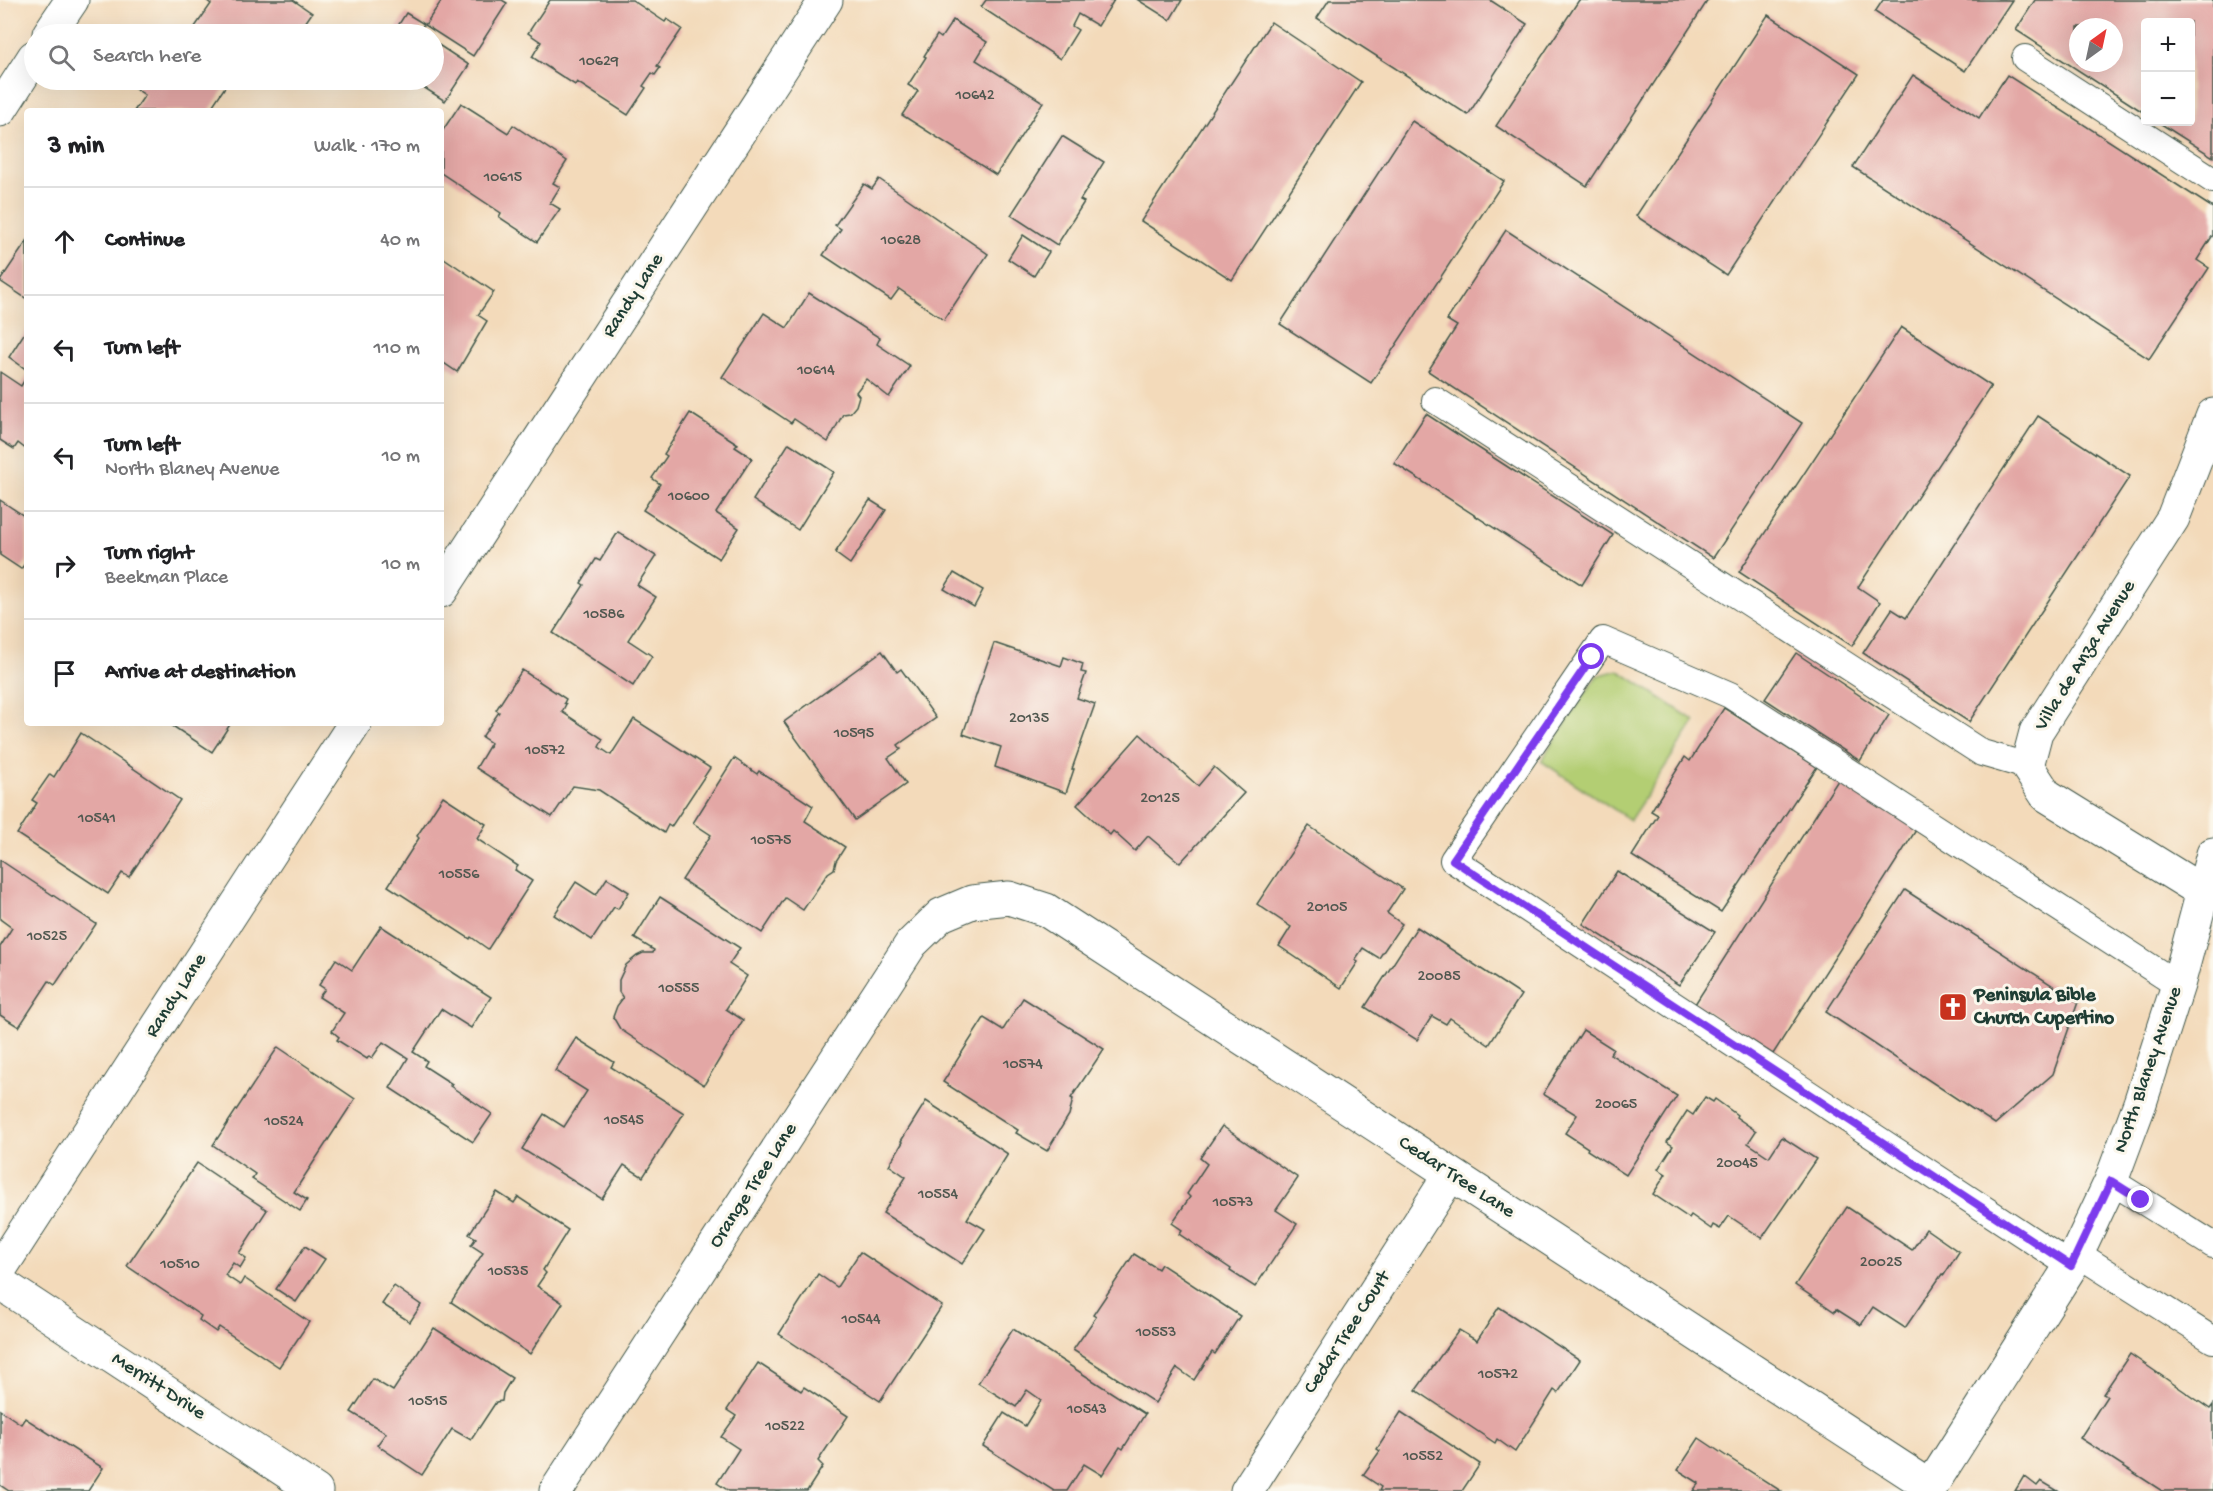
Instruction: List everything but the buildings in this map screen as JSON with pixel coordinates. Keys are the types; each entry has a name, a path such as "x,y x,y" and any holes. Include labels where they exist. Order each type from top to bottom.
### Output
{"street":[{"path":"56,24 72,0"},
{"name":"Randy Lane","path":"444,586 826,0"},
{"path":"0,110 24,73"},
{"name":"Villa de Anza Avenue","path":"2027,766 2036,732 2173,518 2213,416"},
{"name":"Randy Lane","path":"0,1269 353,726"},
{"path":"2027,766 2046,795 2203,892"},
{"name":"North Blaney Avenue","path":"1930,1489 2074,1260 2111,1181 2140,1103 2178,985 2213,854"},
{"name":"Cedar Tree Lane","path":"972,902 1009,898 1046,910 1930,1489"},
{"name":"Orange Tree Lane","path":"556,1491 912,944 941,915 972,902"},
{"name":"Cedar Tree Court","path":"1247,1491 1450,1174"},
{"name":"Merritt Drive","path":"0,1284 316,1491"}],"lane":[{"path":"2025,58 2213,180"},
{"path":"1435,400 1982,753 2027,766"},
{"path":"2178,985 1730,695 1604,640 1453,860 2074,1260 2213,1340"},
{"path":"2111,1181 2213,1245"}],"green space":[{"path":"1618,670 1695,721 1630,820 1541,761 1597,676"}],"place":[{"name":"Peninsula Bible Church Cupertino","path":"1953,1007"}],"route":[{"path":"1592,657 1453,860 2071,1266 2111,1181 2141,1200"}]}
